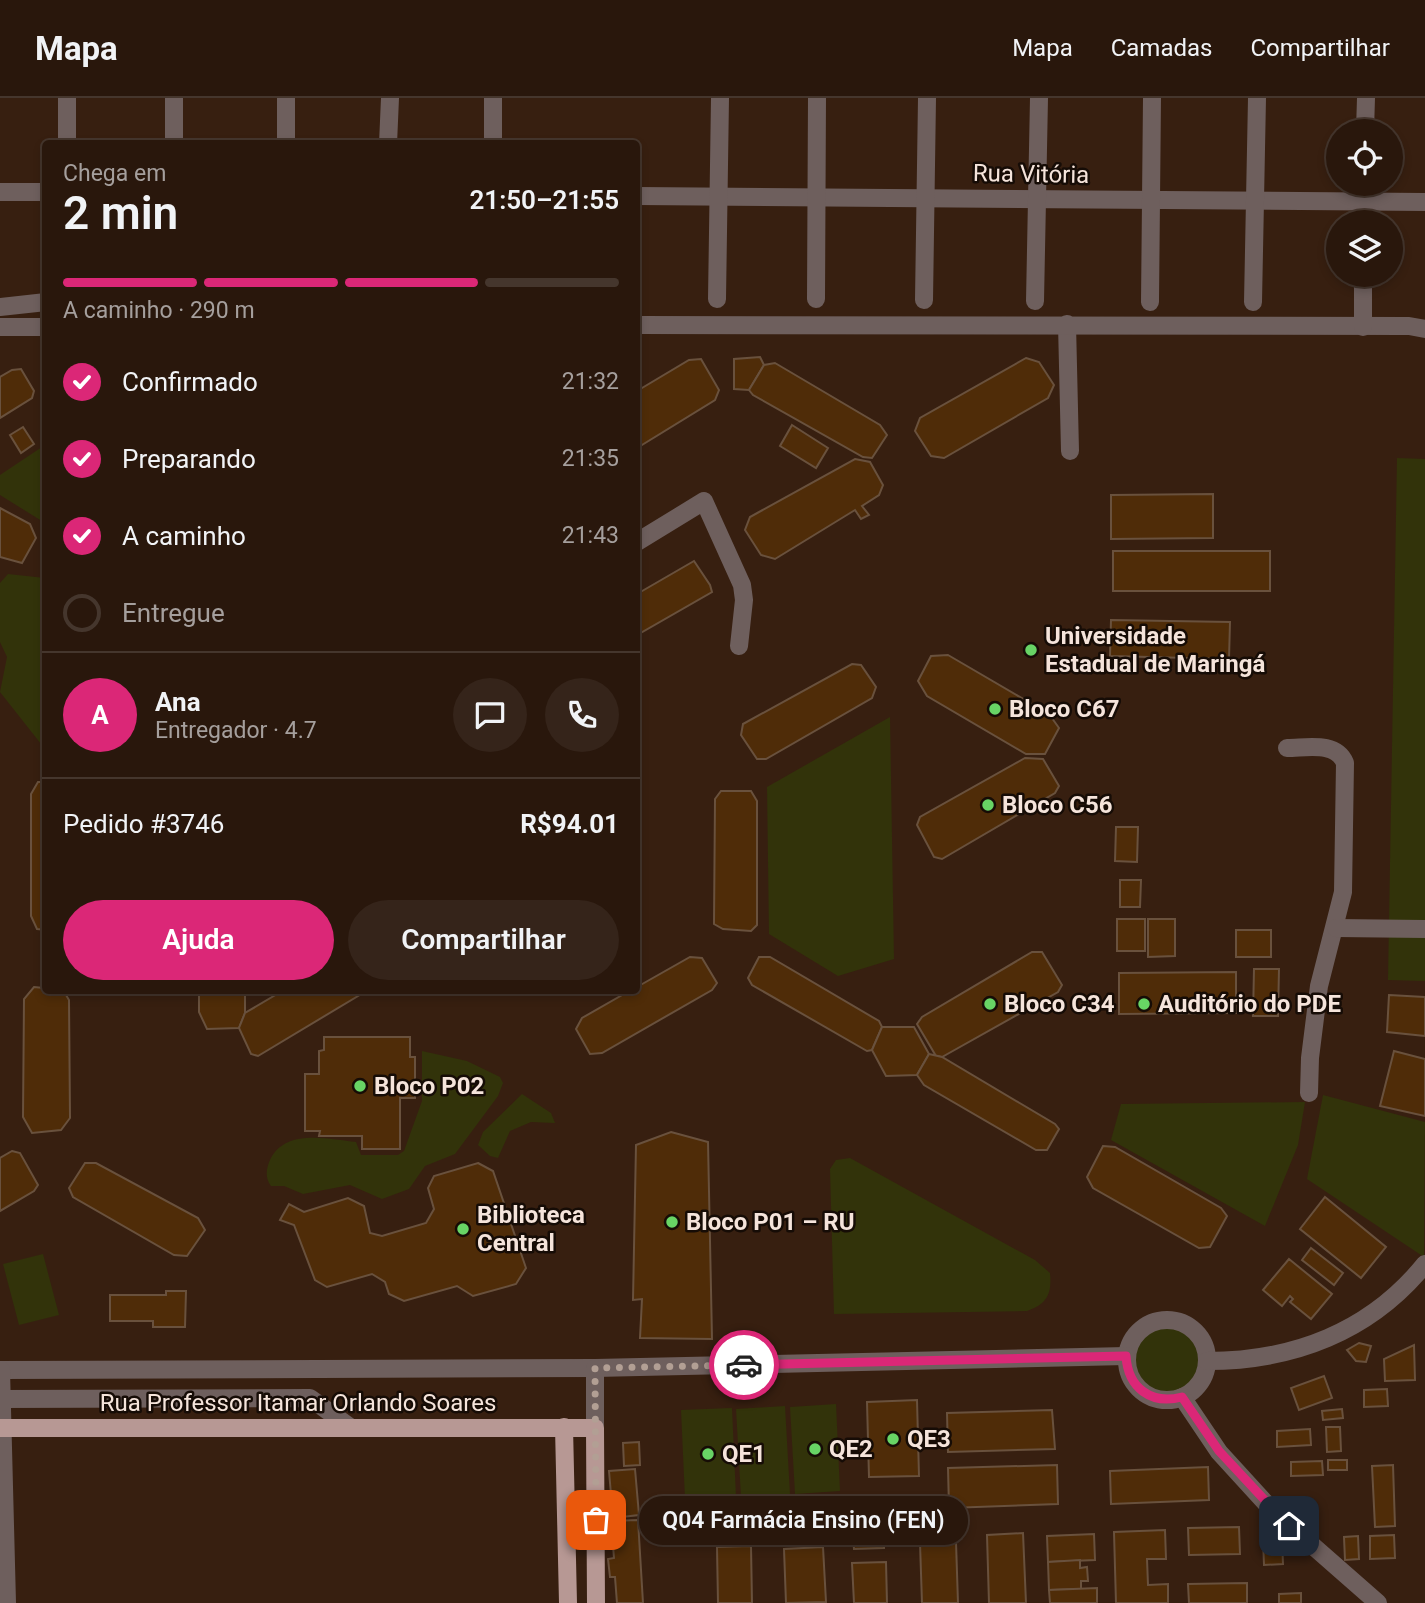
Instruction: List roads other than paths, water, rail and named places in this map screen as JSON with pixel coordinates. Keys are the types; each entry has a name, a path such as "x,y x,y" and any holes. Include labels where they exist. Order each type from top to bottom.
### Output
{"main road":[{"path":"565,1427 568,1603"},
{"name":"Rua Professor Itamar Orlando Soares","path":"1,1428 595,1428"},
{"path":"595,1428 596,1603"}],"street":[{"path":"67,98 67,140"},
{"path":"174,98 174,140"},
{"path":"286,98 286,140"},
{"path":"388,140 390,98"},
{"path":"493,98 493,140"},
{"path":"717,299 719,98"},
{"path":"816,299 817,98"},
{"path":"924,300 927,98"},
{"path":"1035,301 1039,98"},
{"path":"1150,302 1152,98"},
{"path":"1253,302 1257,98"},
{"path":"1365,119 1366,98"},
{"path":"0,192 42,192"},
{"name":"Rua Vitória","path":"640,196 1256,200 1326,195"},
{"name":"Rua Vitória","path":"1388,196 1425,202"},
{"path":"1363,287 1363,327"},
{"path":"0,307 42,302"},
{"path":"1067,324 1070,451"},
{"path":"640,326 1067,324 1425,329"},
{"path":"0,327 42,327"},
{"path":"640,540 704,501 742,585 744,600 738,646"},
{"path":"1287,748 1333,749 1341,754 1345,763 1343,892 1336,928 1319,986 1310,1058 1309,1093"},
{"path":"1336,928 1425,929"},
{"path":"1207,1361 1273,1357 1317,1344 1356,1326 1395,1298 1425,1264"},
{"path":"1171,1320 1191,1327 1200,1337 1207,1361 1200,1383 1182,1397 1158,1400 1138,1389 1131,1379 1126,1356 1134,1335 1142,1328 1153,1322 1171,1320"},
{"path":"6,1603 1,1370 595,1368 1126,1356"},
{"path":"595,1368 595,1428"},
{"path":"1182,1397 1219,1451 1272,1510 1378,1603"},
{"path":"1,1399 310,1398 350,1427"}],"place":[{"name":"Universidade Estadual de Maringá","path":"1031,650"},
{"name":"Bloco C67","path":"995,709"},
{"name":"Bloco C56","path":"988,805"},
{"name":"Bloco C34","path":"990,1004"},
{"name":"Auditório do PDE","path":"1144,1004"},
{"name":"Bloco P02","path":"360,1086"},
{"name":"Bloco P01 – RU","path":"672,1222"},
{"name":"Biblioteca Central","path":"463,1229"},
{"name":"QE3","path":"893,1439"},
{"name":"QE2","path":"815,1449"},
{"name":"QE1","path":"708,1454"},
{"name":"Q04 Farmácia Ensino (FEN)","path":"596,1520"}]}
